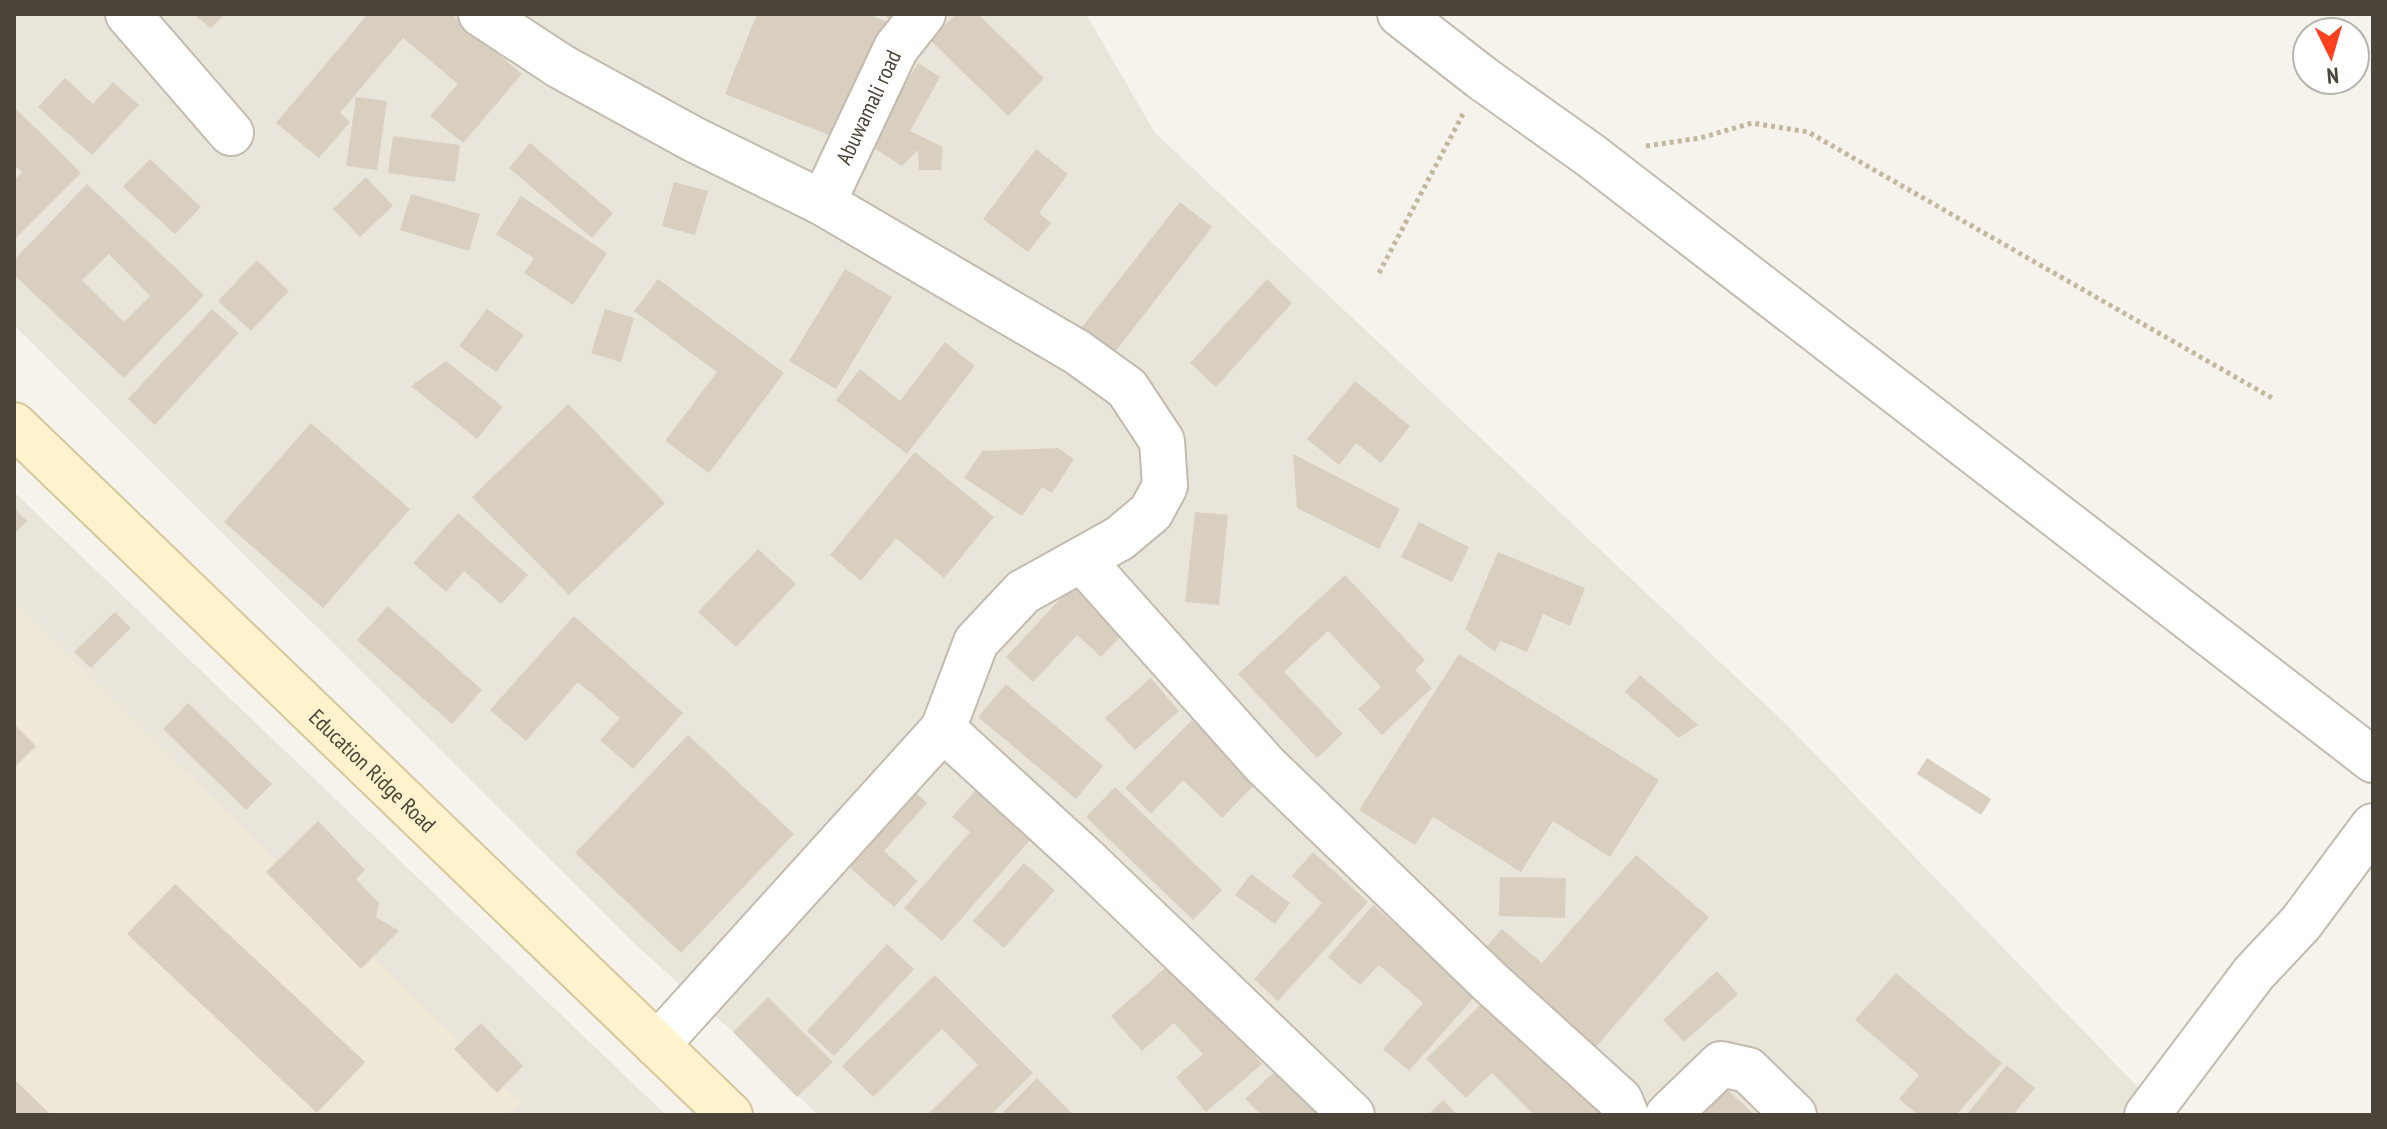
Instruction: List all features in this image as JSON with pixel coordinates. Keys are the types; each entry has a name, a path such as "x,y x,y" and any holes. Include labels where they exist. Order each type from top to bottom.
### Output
{"main road":[{"name":"Education Ridge Road","path":"14,425 730,1115"}],"street":[{"path":"128,14 231,133"},
{"path":"481,14 587,81 693,139 823,203 1077,352 1127,388 1162,441 1165,486 1151,512 1120,538 1023,592 976,642 943,729 657,1045"},
{"name":"Abuwamali road","path":"823,203 896,48 923,14"},
{"path":"1400,14 1482,78 1590,155 2373,760"},
{"path":"1082,560 1265,765 1491,983 1620,1100 1626,1115"},
{"path":"943,729 1084,858 1352,1115"},
{"path":"2147,1115 2254,973 2301,923 2373,826"},
{"path":"1668,1115 1721,1064 1748,1070 1794,1115"}],"path":[{"path":"1379,273 1482,78"},
{"path":"1590,155 1700,138 1752,123 1808,132 2272,398"}],"shaded area":[{"path":"14,14 1086,14 1155,133 1785,723 2165,1115 818,1115 733,1032 637,946 14,325"},
{"path":"14,492 666,1115 14,1115"},
{"path":"14,602 521,1103 508,1115 14,1115"}],"building":[{"path":"193,14 225,14 211,28"},
{"path":"368,14 451,14 522,74 463,143 430,116 458,84 403,38 340,113 350,122 319,158 276,123"},
{"path":"757,14 867,14 897,26 883,14 907,14 849,143 725,94"},
{"path":"956,14 978,14 1044,78 1008,116 930,40"},
{"path":"918,63 940,77 910,131 943,147 941,170 919,170 918,150 902,166 869,145"},
{"path":"65,78 93,104 113,82 139,105 92,155 38,107"},
{"path":"356,97 387,101 377,170 346,166"},
{"path":"14,107 81,173 14,240 14,181 22,172 14,165"},
{"path":"393,136 460,145 455,182 388,173"},
{"path":"530,143 613,213 592,238 509,168"},
{"path":"1036,149 1068,174 1039,213 1051,223 1028,252 983,219"},
{"path":"150,159 201,207 175,234 123,187"},
{"path":"366,177 393,206 360,237 333,209"},
{"path":"674,182 708,191 695,235 662,226"},
{"path":"87,184 204,295 124,378 14,275 14,260","holes":["109,254 150,296 124,322 82,280"]},
{"path":"411,194 480,214 469,251 400,230"},
{"path":"521,196 607,253 573,305 524,273 534,258 496,234"},
{"path":"1180,202 1212,227 1108,361 1075,336"},
{"path":"257,260 289,291 251,331 218,301"},
{"path":"845,269 892,297 836,389 789,361"},
{"path":"658,279 784,373 709,473 665,441 717,372 634,311"},
{"path":"1267,279 1292,303 1216,387 1190,363"},
{"path":"212,309 239,333 155,425 128,399"},
{"path":"487,309 524,335 496,372 459,346"},
{"path":"605,309 634,318 621,362 591,353"},
{"path":"945,342 975,366 907,454 836,400 860,369 900,401"},
{"path":"446,361 503,407 477,439 411,386"},
{"path":"1355,381 1410,426 1381,463 1356,443 1339,465 1307,439"},
{"path":"568,404 665,503 569,595 472,497"},
{"path":"311,423 410,509 323,608 224,522"},
{"path":"1058,448 1074,459 1052,493 1042,487 1022,516 964,478 982,451"},
{"path":"915,452 994,517 944,578 896,538 861,581 830,555"},
{"path":"1293,454 1400,509 1379,549 1297,508"},
{"path":"14,508 27,521 14,534"},
{"path":"1195,512 1228,515 1219,605 1185,602"},
{"path":"458,513 528,575 501,604 464,571 446,592 413,563"},
{"path":"1419,522 1469,547 1452,582 1401,557"},
{"path":"758,549 796,584 736,647 698,612"},
{"path":"1498,552 1585,588 1570,626 1543,614 1527,652 1500,641 1495,652 1465,629"},
{"path":"1345,575 1425,660 1415,670 1432,688 1382,735 1358,709 1381,687 1328,631 1284,672 1343,734 1317,758 1238,674"},
{"path":"1075,583 1127,630 1101,657 1077,635 1033,682 1006,657"},
{"path":"388,606 482,690 452,724 357,640"},
{"path":"115,612 131,628 91,668 74,652"},
{"path":"574,616 683,713 633,769 600,740 620,718 578,682 526,741 490,710"},
{"path":"1459,654 1659,780 1610,857 1553,821 1521,872 1433,817 1415,845 1359,810"},
{"path":"1640,675 1698,725 1679,738 1625,692"},
{"path":"1151,678 1179,711 1135,750 1105,718"},
{"path":"1006,684 1103,766 1076,799 978,717"},
{"path":"188,703 272,784 246,810 163,729"},
{"path":"1192,720 1256,783 1222,818 1183,780 1151,814 1125,788"},
{"path":"14,724 36,746 14,768"},
{"path":"688,735 794,834 681,953 575,853"},
{"path":"1927,758 1991,799 1981,815 1917,774"},
{"path":"986,778 1042,826 942,941 904,908 970,832 952,817"},
{"path":"905,783 927,803 884,851 918,881 894,907 838,857"},
{"path":"1115,787 1222,890 1193,920 1086,817"},
{"path":"318,821 365,870 356,879 379,903 376,917 399,931 361,969 266,872"},
{"path":"1313,852 1368,902 1278,1001 1254,979 1322,903 1292,876"},
{"path":"1636,855 1709,917 1594,1049 1481,953 1502,929 1542,963"},
{"path":"1024,863 1055,890 1004,948 973,921"},
{"path":"1251,874 1290,903 1275,924 1235,895"},
{"path":"1500,877 1566,878 1565,918 1499,916"},
{"path":"175,884 365,1062 317,1113 127,934"},
{"path":"1373,905 1477,994 1409,1071 1383,1049 1423,1003 1379,965 1360,985 1328,957"},
{"path":"887,944 914,969 834,1056 807,1031"},
{"path":"1172,962 1262,1064 1206,1112 1176,1077 1203,1054 1174,1023 1142,1051 1111,1016"},
{"path":"1717,971 1738,994 1684,1042 1663,1020"},
{"path":"1896,973 2002,1063 1956,1115 1918,1115 1899,1099 1919,1075 1855,1020"},
{"path":"935,975 1033,1073 991,1115 927,1115 978,1065 942,1029 873,1097 842,1066"},
{"path":"768,997 833,1062 797,1097 733,1032"},
{"path":"1488,997 1608,1115 1534,1115 1492,1073 1466,1098 1426,1059"},
{"path":"481,1023 523,1066 497,1093 454,1049"},
{"path":"1284,1063 1334,1115 1261,1115 1245,1099"},
{"path":"2007,1065 2035,1088 2013,1115 1966,1115"},
{"path":"1037,1078 1074,1115 1000,1115"},
{"path":"14,1079 51,1115 14,1115"},
{"path":"1723,1086 1755,1115 1695,1115"},
{"path":"1443,1100 1458,1115 1428,1115"}]}
